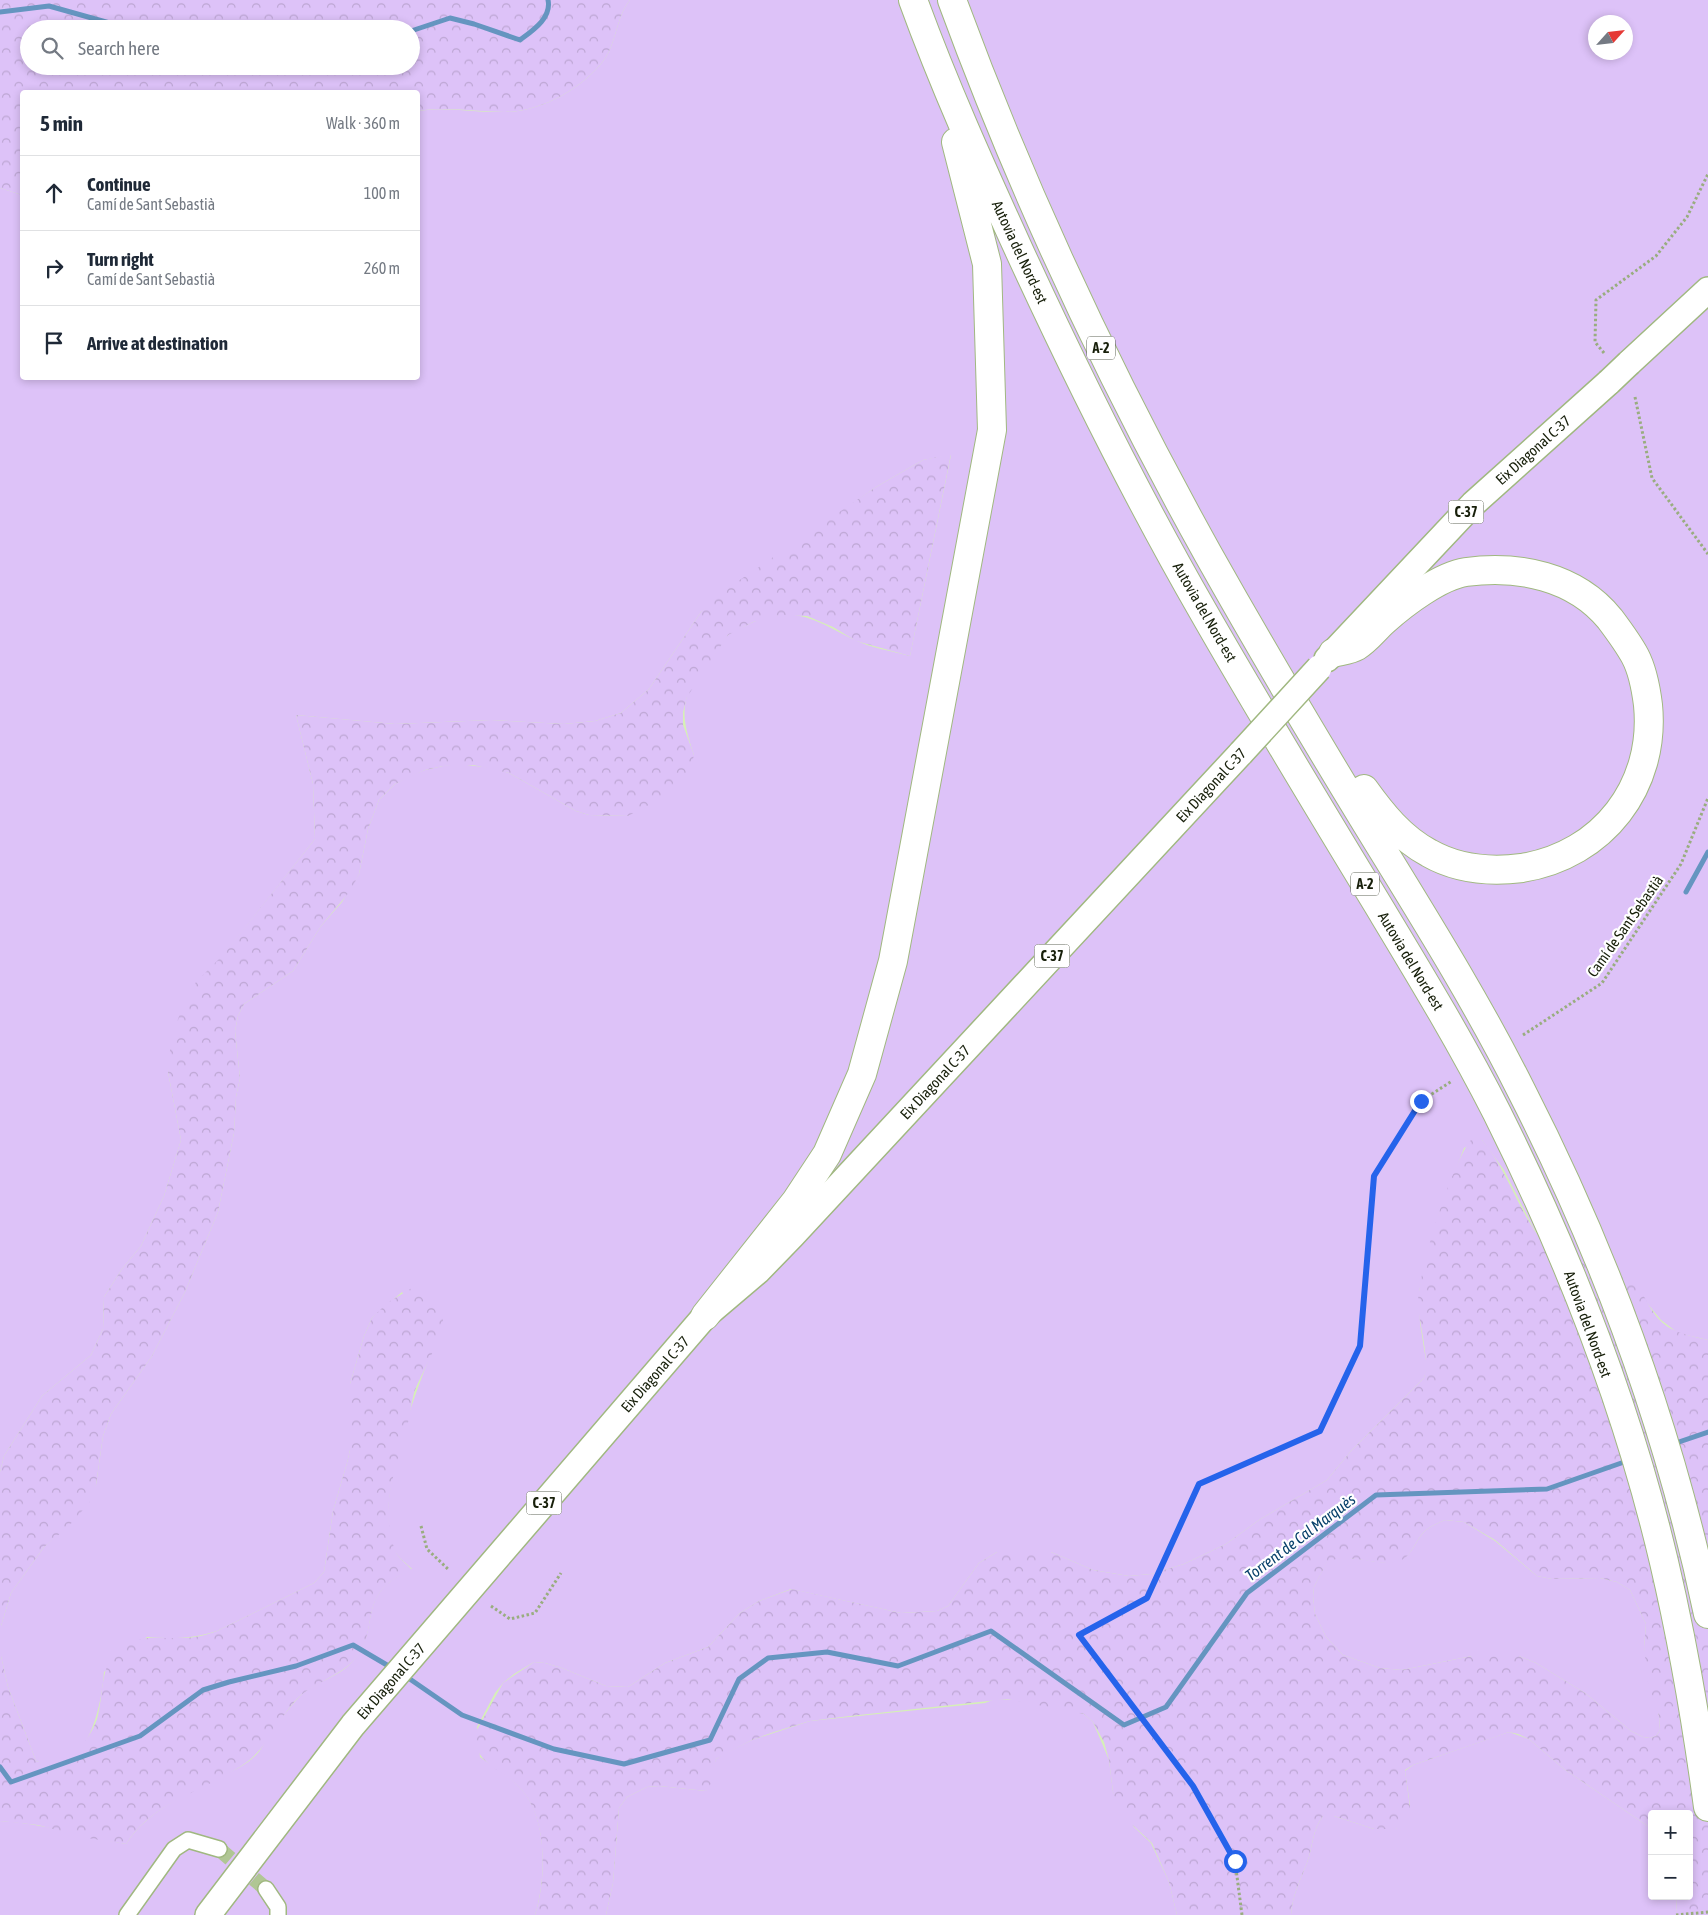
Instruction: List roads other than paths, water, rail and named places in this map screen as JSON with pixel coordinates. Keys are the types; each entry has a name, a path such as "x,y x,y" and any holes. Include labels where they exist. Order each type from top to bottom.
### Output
{"highway":[{"name":"Autovia del Nord-est","path":"913,0 935,60 1049,315 1118,457 1203,611 1438,1006 1496,1113 1542,1211 1586,1316 1614,1396 1660,1548 1682,1645 1708,1807"},
{"name":"A-2","path":"952,0 1004,135 1055,251 1133,414 1209,556 1469,994 1515,1078 1550,1148 1618,1306 1653,1406 1680,1497 1708,1614"},
{"path":"705,1316 796,1201 827,1154 844,1119 862,1074 892,961 992,430 987,264 935,60"},
{"name":"Eix Diagonal C-37","path":"208,1915 353,1725 705,1316 758,1271 778,1250 1473,504 1708,290"},
{"path":"1209,556 1241,586 1354,774 1386,819 1429,853 1478,869 1504,870 1535,866 1587,843 1608,824 1627,802 1640,775 1648,746 1649,720 1646,690 1636,658 1623,635 1598,604 1577,590 1548,577 1518,570 1492,569 1463,572 1417,595 1357,646 1326,660"}],"street":[{"path":"126,1915 174,1849 188,1840 218,1849"},
{"path":"266,1890 278,1907 278,1915"}],"waterway":[{"path":"420,28 450,18 520,40 544,18 547,13 548,0"},
{"path":"0,12 49,6 99,20"},
{"path":"1686,892 1708,852"},
{"name":"Torrent de Cal Marquès","path":"1673,1444 1708,1432"},
{"name":"Torrent de Cal Marquès","path":"404,1675 462,1715 554,1749 624,1764 710,1740 739,1679 768,1658 827,1652 898,1666 991,1631 1124,1725 1166,1707 1247,1593 1376,1495 1547,1489 1627,1461"},
{"name":"Torrent de Cal Marquès","path":"0,1767 11,1782 140,1736 203,1690 296,1666 353,1645 392,1668"}],"tunnel":[{"path":"219,1849 266,1889"}]}
